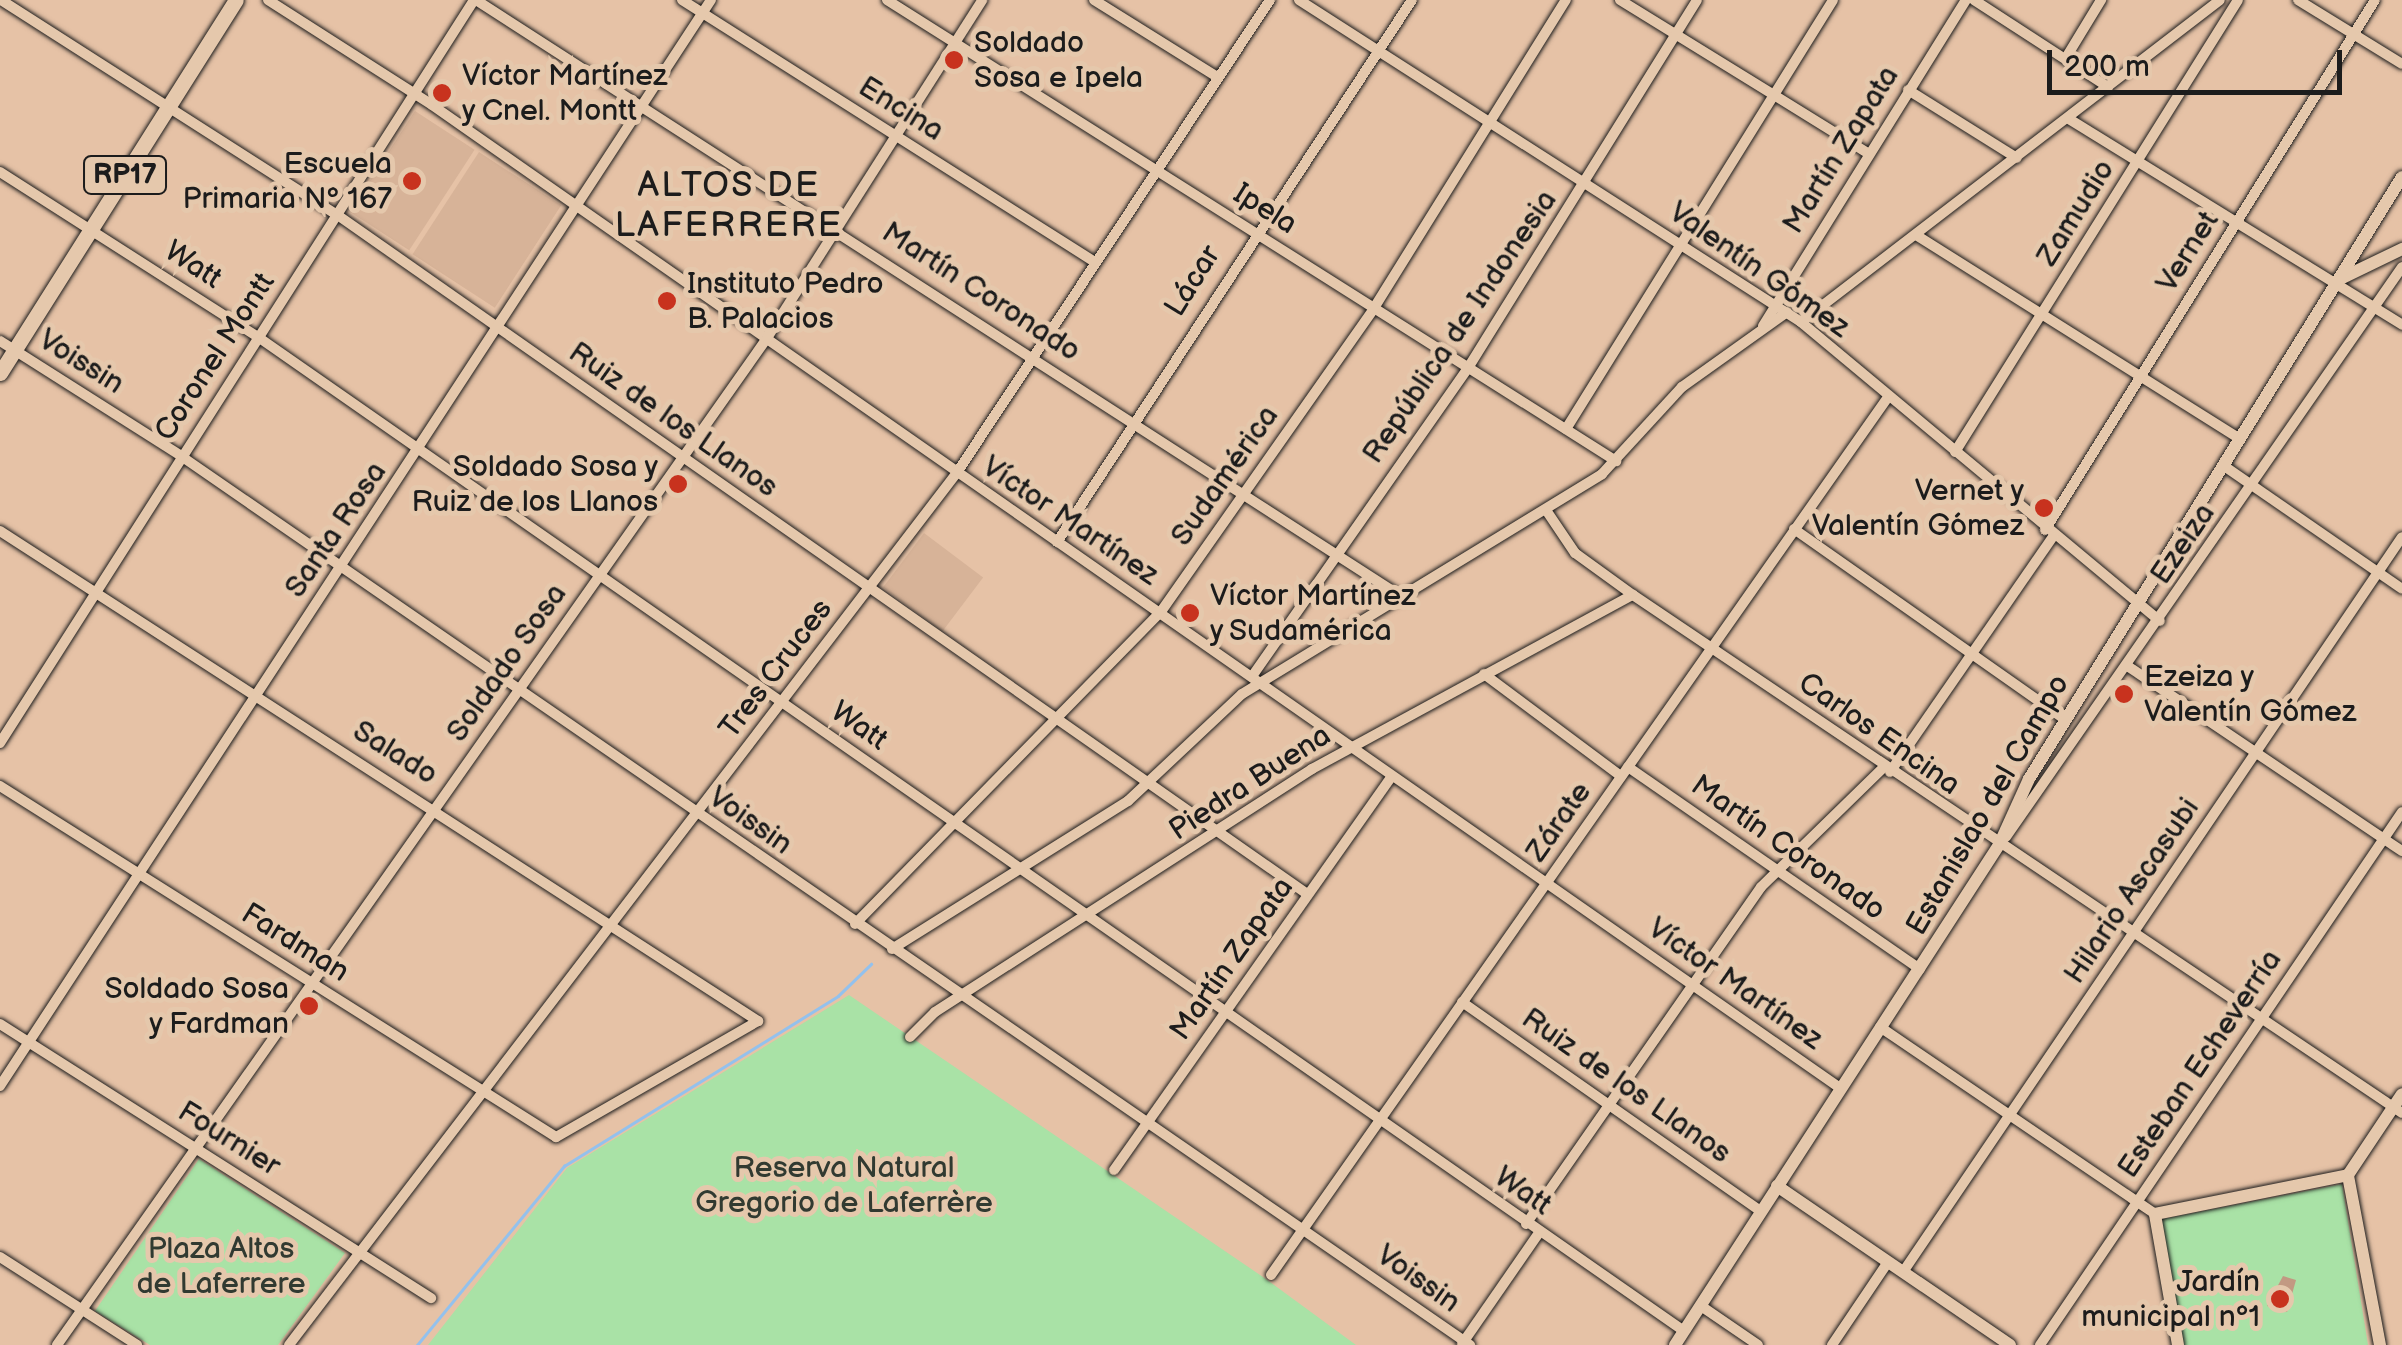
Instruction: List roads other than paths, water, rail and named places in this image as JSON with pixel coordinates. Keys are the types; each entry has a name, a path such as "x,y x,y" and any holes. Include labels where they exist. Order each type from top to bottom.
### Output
{"main road":[{"name":"RP17","path":"0,373 7,345 92,229 236,0"}],"street":[{"name":"Ruiz de los Llanos","path":"1,0 336,214 1142,783 1307,894"},
{"name":"Víctor Martínez","path":"268,0 414,93 956,474 1258,678 1391,778 1840,1088"},
{"name":"Coronel Montt","path":"0,744 475,0"},
{"name":"Martín Coronado","path":"475,0 1246,491 1405,599"},
{"name":"Encina","path":"682,0 1093,261"},
{"name":"Santa Rosa","path":"0,1086 420,450 711,0"},
{"name":"Ipela","path":"887,0 1616,461"},
{"name":"Soldado Sosa","path":"57,1345 767,338 982,0"},
{"path":"1094,0 1217,77"},
{"name":"Tres Cruces","path":"288,1345 956,474 1093,261 1270,0"},
{"name":"Valentín Gómez","path":"1299,0 1801,322 2135,607 2160,622"},
{"name":"Lácar","path":"1056,542 1254,232 1412,0"},
{"name":"Sudamérica","path":"855,924 1160,612 1374,308 1566,0"},
{"path":"1620,0 1868,153"},
{"name":"República de Indonesia","path":"1258,678 1338,554 1468,368 1697,0"},
{"path":"1566,429 1834,0"},
{"name":"Martín Zapata","path":"1761,328 1966,0"},
{"path":"1974,0 2066,56 2108,87"},
{"path":"2066,56 2101,0"},
{"path":"1801,322 2220,0"},
{"name":"Zamudio","path":"1955,452 2238,0"},
{"path":"2298,0 2402,64"},
{"name":"Vernet","path":"1526,1224 1775,870 1887,770 1973,654 2375,0"},
{"path":"1908,90 2017,158"},
{"path":"2069,118 2402,326"},
{"name":"Watt","path":"0,172 258,337 1684,1331"},
{"name":"Estanislao del Campo","path":"1675,1345 1999,845 2066,720 2402,177"},
{"path":"1916,235 2041,318 2240,438"},
{"path":"2337,282 2402,249"},
{"name":"Ezeiza","path":"1999,845 2129,667 2402,267"},
{"path":"892,949 1128,801 1142,783 1258,678 1405,599 1616,461 1682,387 1787,312"},
{"name":"Voissin","path":"7,345 181,456 696,815 965,994 1465,1344"},
{"name":"Zárate","path":"1271,1275 1888,397"},
{"path":"2224,466 2402,588"},
{"name":"Carlos Encina","path":"1546,510 1575,554 1633,595 1887,770 2398,1110"},
{"path":"1794,529 2066,720"},
{"name":"Salado","path":"0,532 614,922 758,1021 564,1137"},
{"name":"Hilario Ascasubi","path":"1902,1272 2402,537"},
{"name":"Piedra Buena","path":"910,1037 965,994 1350,748 1633,595"},
{"path":"2129,667 2402,852"},
{"name":"Martín Coronado","path":"1484,674 1920,969"},
{"name":"Martín Zapata","path":"1114,1170 1391,778"},
{"name":"Fardman","path":"0,786 482,1093 564,1137"},
{"name":"Esteban Echeverría","path":"2040,1345 2402,812"},
{"name":"Ruiz de los Llanos","path":"1462,1002 1761,1211"},
{"name":"Fournier","path":"0,1024 431,1298"},
{"path":"1880,1027 2155,1214 2348,1175 2398,1110 2402,1094"},
{"path":"2348,1175 2380,1345"},
{"path":"1777,1186 2010,1345"},
{"path":"2155,1214 2178,1345"},
{"path":"1465,1344 1539,1233"},
{"path":"0,1257 137,1345"},
{"path":"1832,1345 1888,1262"},
{"path":"1701,1306 1758,1345"}],"waterway":[{"path":"417,1345 564,1166 838,996 871,964"}],"place":[{"name":"Soldado Sosa e Ipela","path":"954,60"},
{"name":"Víctor Martínez y Cnel. Montt","path":"442,93"},
{"name":"Escuela Primaria Nº 167","path":"412,181"},
{"name":"Instituto Pedro B. Palacios","path":"667,301"},
{"name":"Soldado Sosa y Ruiz de los Llanos","path":"678,484"},
{"name":"Vernet y Valentín Gómez","path":"2044,508"},
{"name":"Víctor Martínez y Sudamérica","path":"1190,613"},
{"name":"Ezeiza y Valentín Gómez","path":"2124,694"},
{"name":"Soldado Sosa y Fardman","path":"309,1006"},
{"name":"Jardín municipal nº1","path":"2280,1299"}],"district":[{"name":"ALTOS DE LAFERRERE","path":"729,206"}],"park label":[{"name":"Reserva Natural Gregorio de Laferrère","path":"844,1185"},
{"name":"Plaza Altos de Laferrere","path":"221,1266"}]}
